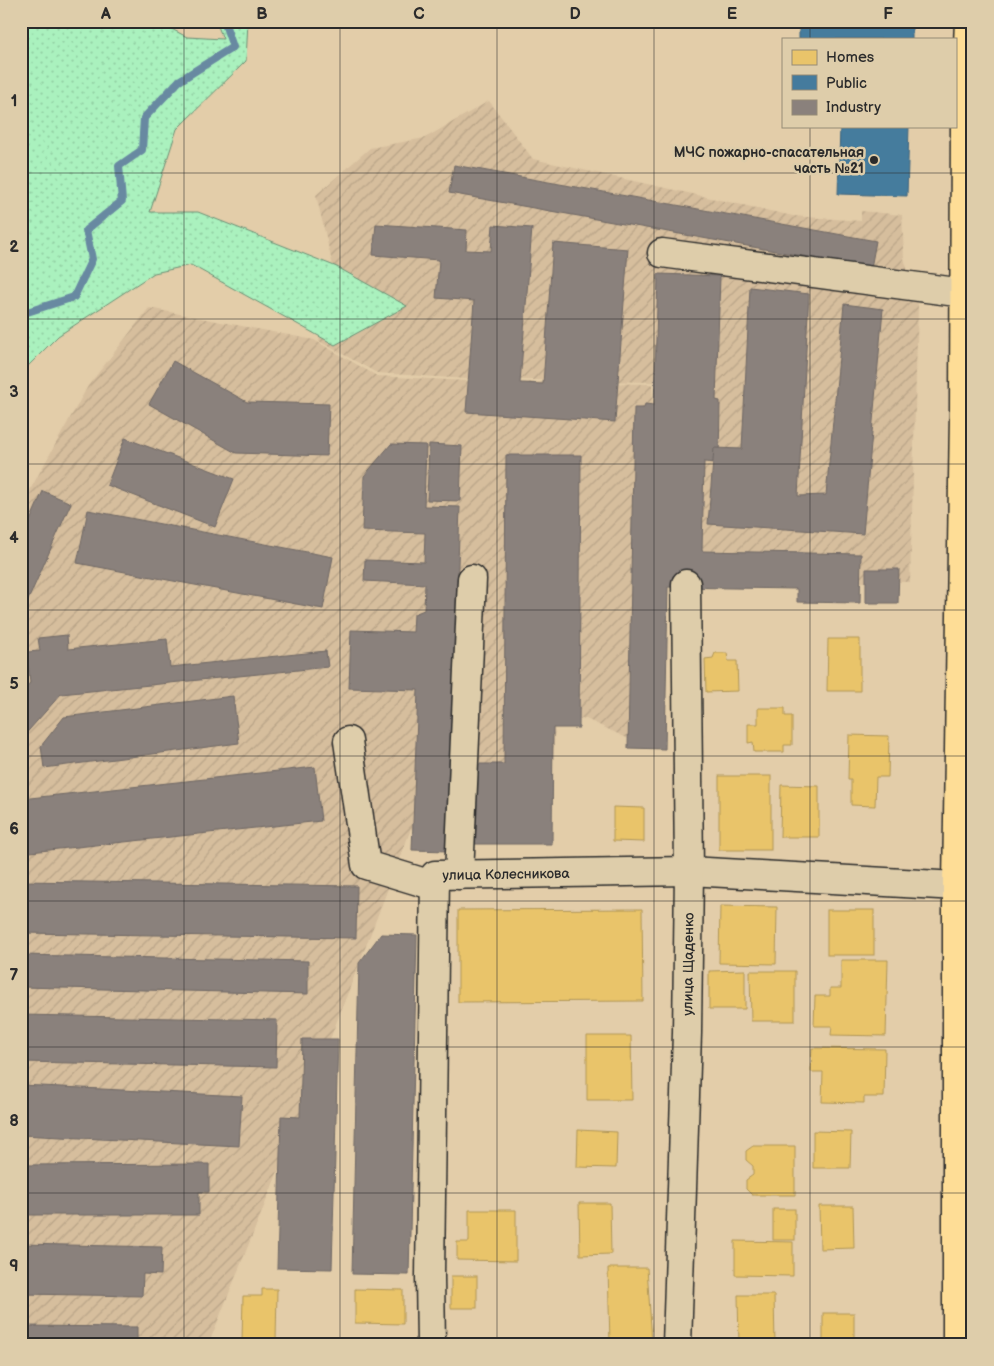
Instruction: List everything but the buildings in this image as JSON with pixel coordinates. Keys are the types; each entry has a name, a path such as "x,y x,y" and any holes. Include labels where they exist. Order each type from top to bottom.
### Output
{"main road":[{"path":"957,1345 965,1062 957,886 966,717 968,415 964,293 969,116 969,21"}],"street":[{"path":"662,253 964,293"},
{"path":"348,740 366,866 447,880 472,579"},
{"name":"улица Щаденко","path":"677,1345 687,1033 689,871 686,584"},
{"name":"улица Колесникова","path":"431,1345 430,1276 447,880 689,871 957,886"}],"shaded area":[{"path":"489,101 533,159 793,216 861,221 861,211 902,215 904,258 918,305 910,582 801,582 697,572 655,382 467,379 377,373 319,341 333,266 316,195 370,148 425,138"},
{"path":"149,308 314,340 377,376 467,381 652,384 659,561 668,587 665,740 631,740 586,719 555,721 550,829 411,829 300,1117 211,1338 211,1345 21,1345 21,506 88,386"}],"green space":[{"path":"21,21 156,21 187,37 223,39 216,21 248,21 246,61 177,129 150,212 198,212 337,267 407,306 335,345 191,265 154,273 58,336 21,373"}],"waterway":[{"path":"21,314 74,297 92,259 86,230 122,201 119,166 142,150 144,118 179,81 233,47 224,21"}],"place":[{"name":"МЧС пожарно-спасательная часть №21","path":"874,160"}]}
